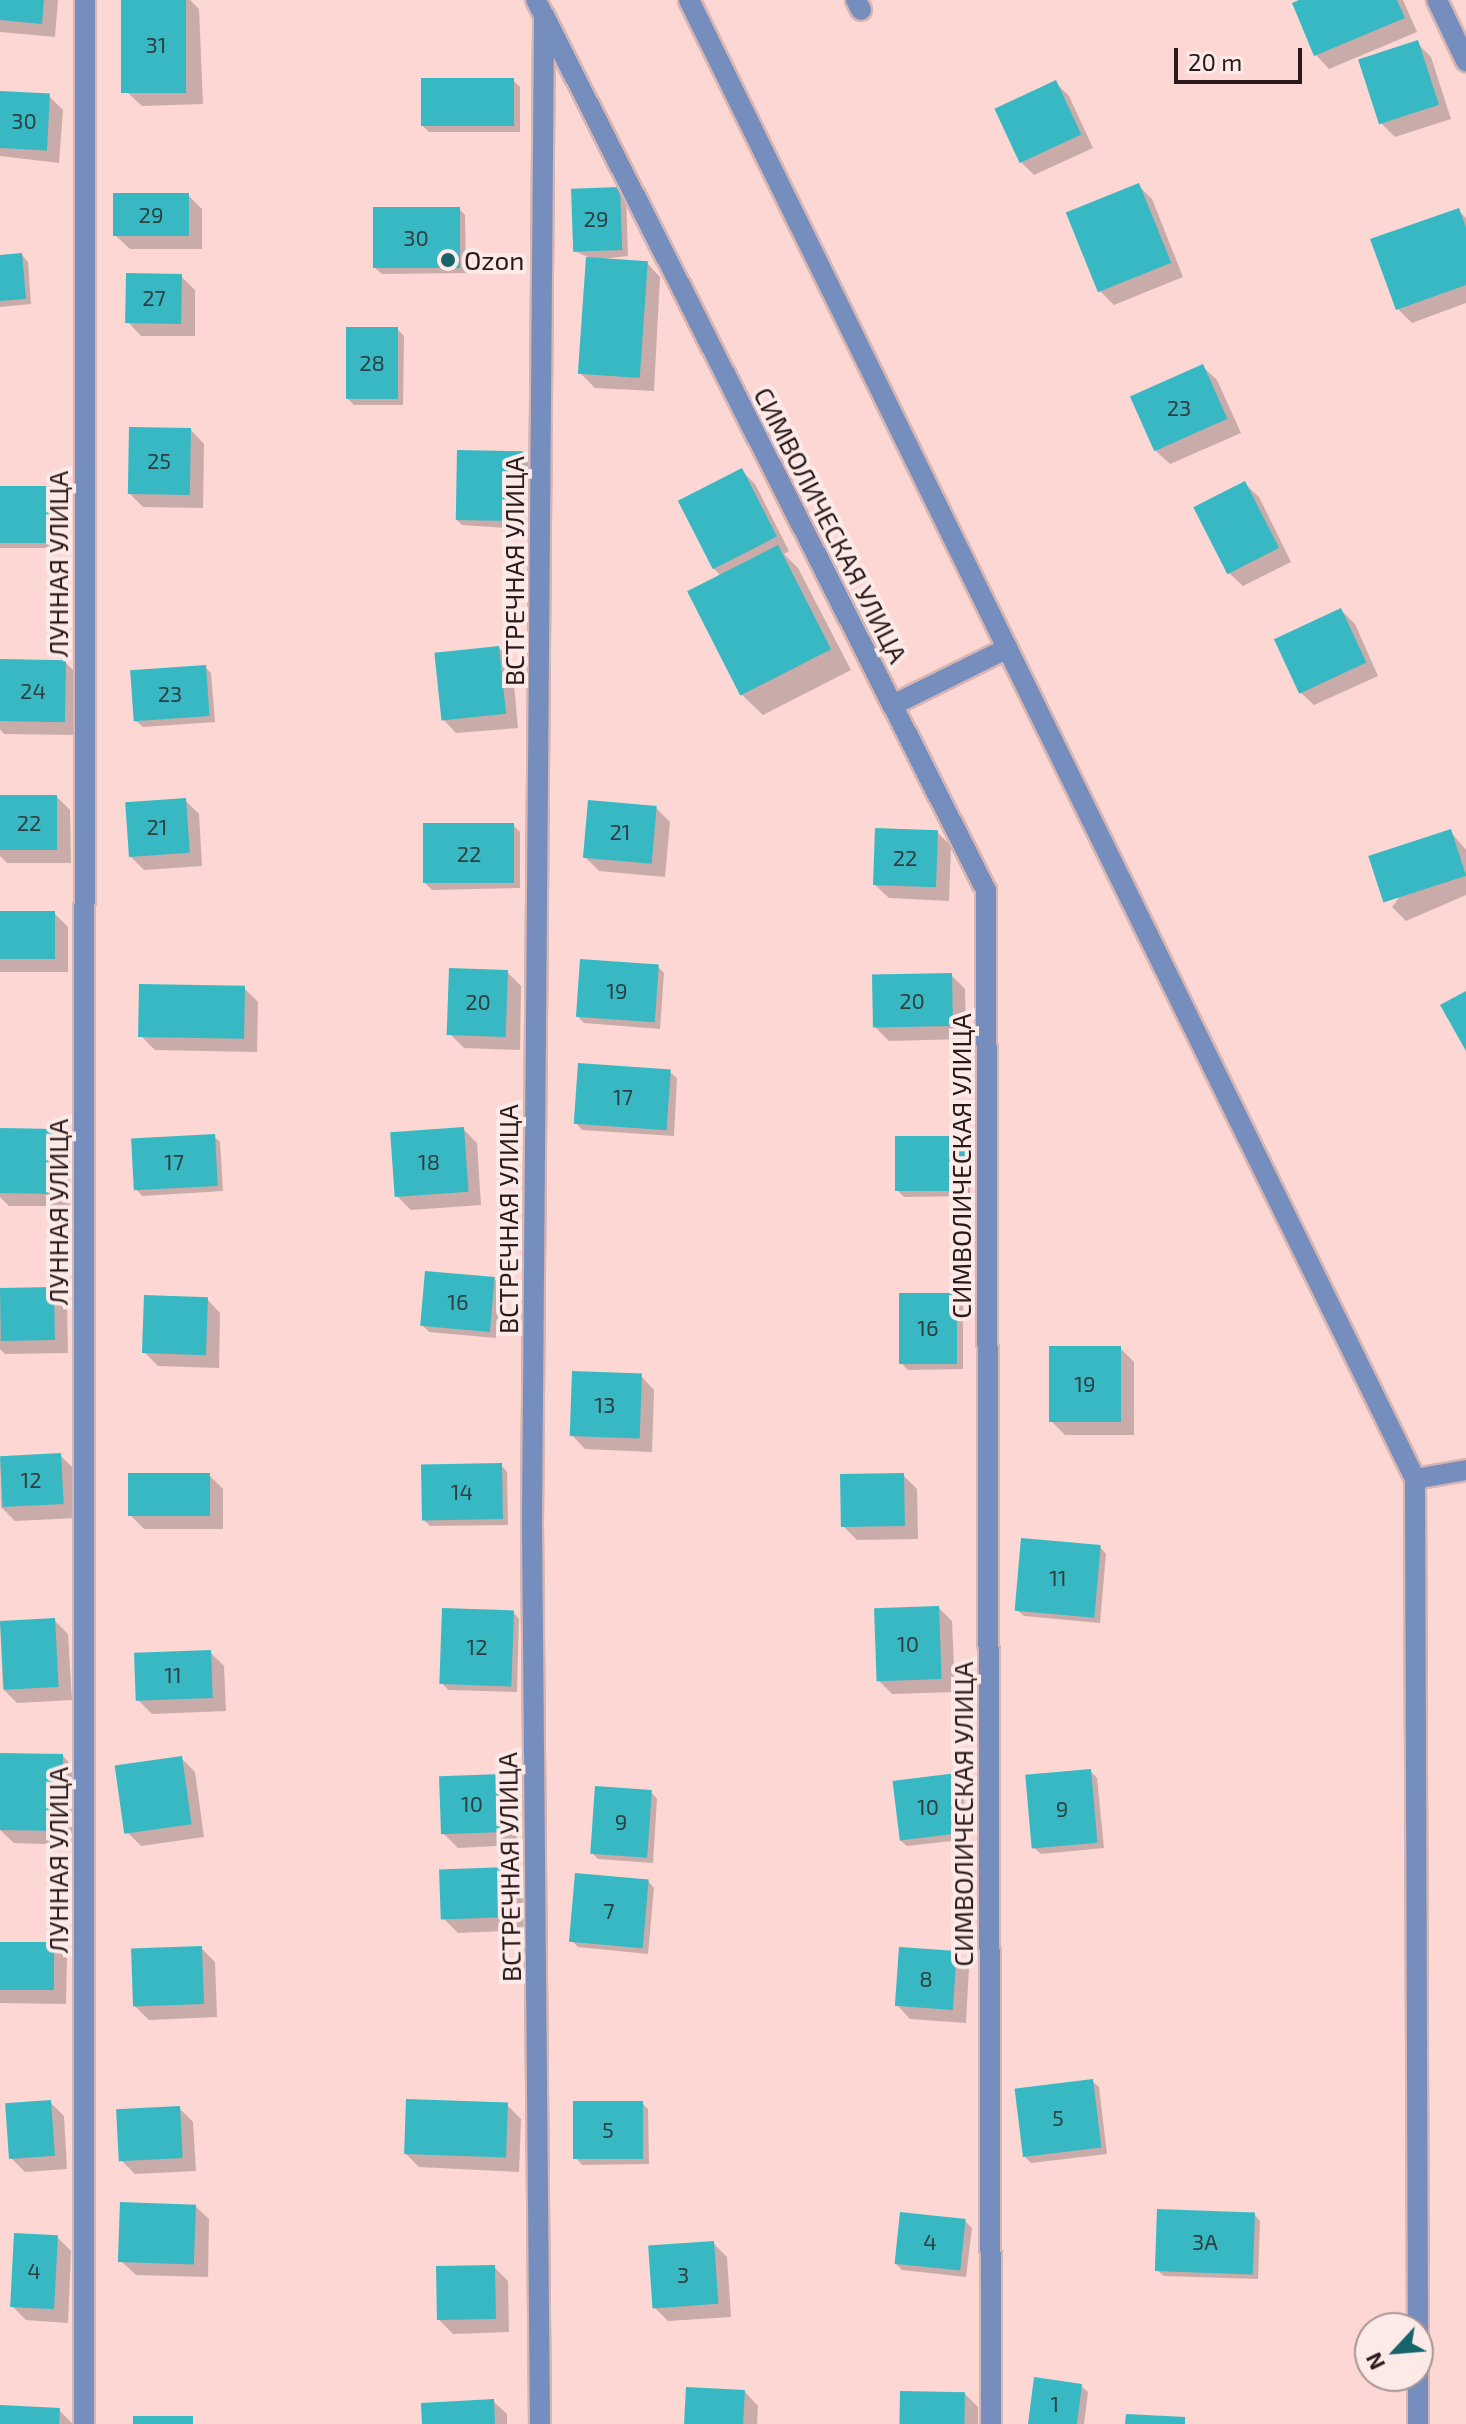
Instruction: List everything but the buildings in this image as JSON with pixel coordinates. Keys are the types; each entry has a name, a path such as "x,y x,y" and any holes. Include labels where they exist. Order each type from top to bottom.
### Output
{"street":[{"name":"ЛУННАЯ УЛИЦА","path":"84,2424 85,0"},
{"path":"689,0 1415,1479 1418,2312"},
{"path":"1437,0 1466,61"},
{"name":"СИМВОЛИЧЕСКАЯ УЛИЦА","path":"540,7 986,890 991,2424"},
{"name":"ВСТРЕЧНАЯ УЛИЦА","path":"540,7 532,1520 540,2424"},
{"path":"893,705 1008,648"},
{"path":"1415,1479 1466,1470"},
{"path":"1418,2392 1418,2424"}],"place":[{"name":"Ozon","path":"448,260"}]}
